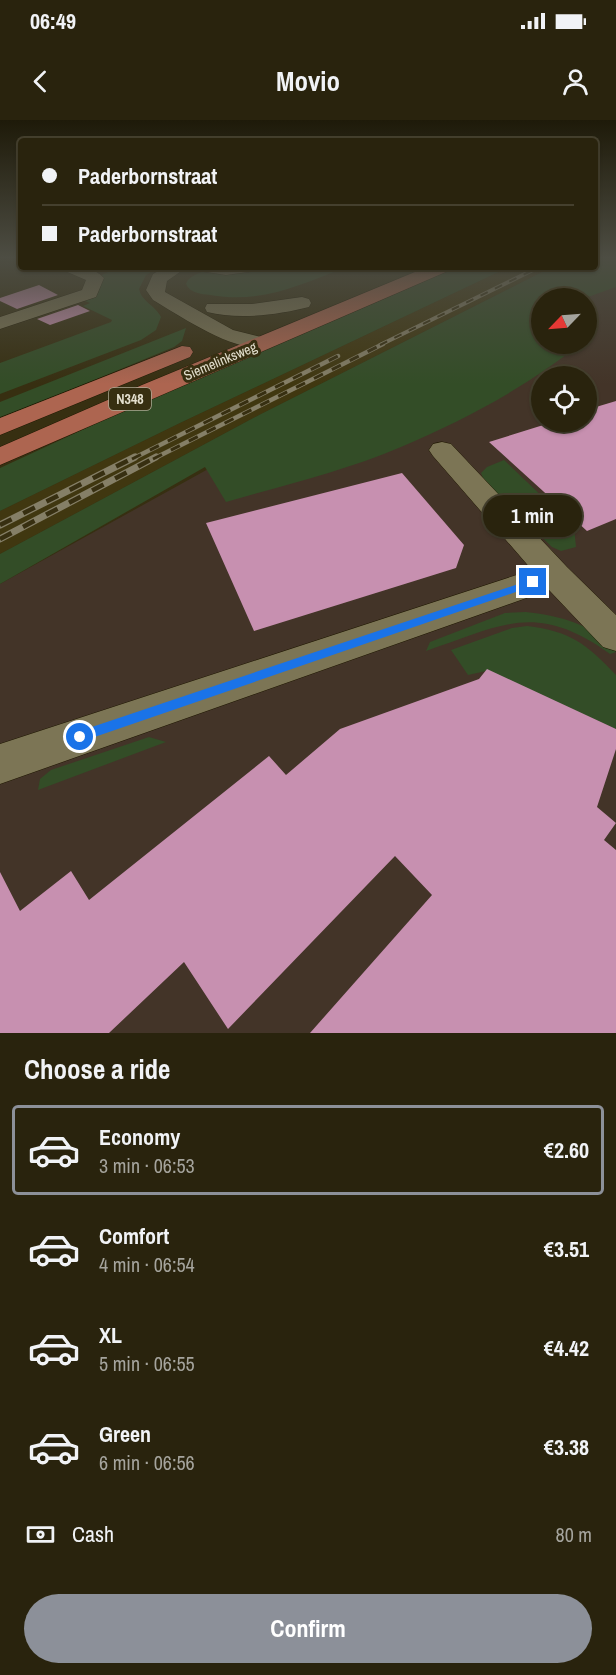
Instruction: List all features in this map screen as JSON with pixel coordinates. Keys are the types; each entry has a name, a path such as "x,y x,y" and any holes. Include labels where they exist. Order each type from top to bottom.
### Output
{"main road":[{"name":"Siemelinksweg","path":"255,334 302,303 313,299"},
{"name":"Siemelinksweg","path":"0,457 255,334 354,299"},
{"name":"Siemelinksweg","path":"0,427 226,334"}],"street":[{"path":"0,323 73,299"},
{"path":"164,299 226,334 255,334"},
{"path":"193,299 214,308 255,334"},
{"path":"214,308 252,310 302,303"},
{"path":"442,450 616,637"},
{"path":"0,764 555,574"}],"shaded area":[{"path":"442,299 489,299 259,415 0,554 0,511"},
{"path":"597,299 616,299 616,1033 0,1033 0,584 248,447 531,300 531,354 597,354"}],"green space":[{"path":"80,299 145,299 161,317 156,330 141,340 0,394 0,363 111,322 112,320 83,306 90,303"},
{"path":"385,299 442,299 0,511 0,468 121,412"},
{"path":"489,299 531,299 531,354 568,354 551,366 531,366 531,379 494,402 448,426 380,456 226,502 205,467 0,584 0,554 259,415"},
{"path":"186,328 182,341 174,347 0,419 0,402"},
{"path":"504,460 574,527 576,547 561,551 552,547 484,481 481,473 487,467"},
{"path":"526,612 576,623 598,635 616,652 610,654 584,638 561,628 540,623 519,623 499,627 426,651 430,642 505,613"},
{"path":"527,626 555,631 577,641 596,655 616,675 616,729 486,671 468,675 451,650 512,628"},
{"path":"149,737 166,742 38,790 40,779 51,770"}],"building":[{"path":"0,299 47,299 17,309 0,301"},
{"path":"78,305 90,311 50,325 37,319"},
{"path":"616,401 616,519 587,531 489,442 531,429 531,432 597,432 597,407"},
{"path":"402,473 464,545 456,568 254,631 206,523"},
{"path":"487,669 616,729 616,749 597,807 616,823 604,840 616,850 616,1033 310,1033 432,895 395,856 228,1029 184,962 109,1033 0,1033 0,872 20,911 71,871 89,900 269,756 286,775 340,729 479,679"}],"railway":[{"path":"380,345 475,299"},
{"path":"153,459 383,344"},
{"path":"132,459 338,356"},
{"path":"0,525 135,457"},
{"path":"0,539 156,457"}],"route":[{"path":"80,737 533,582"}]}
